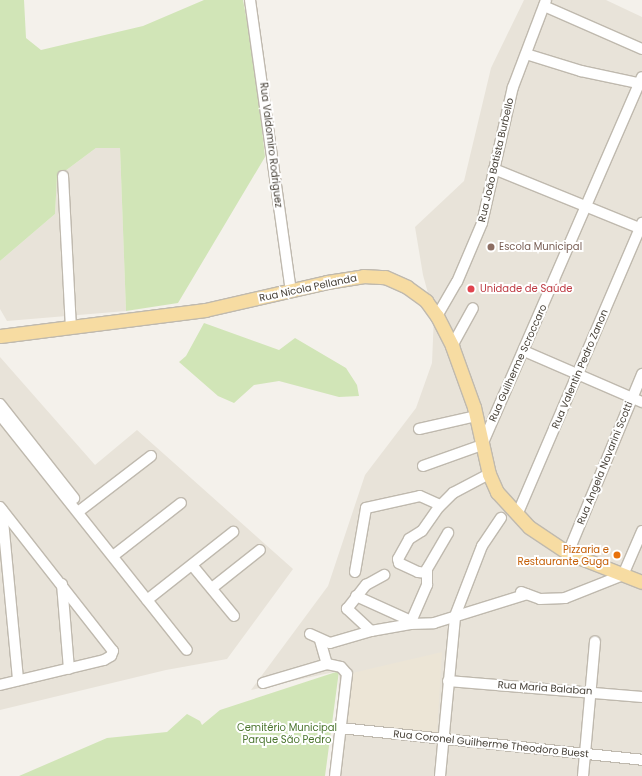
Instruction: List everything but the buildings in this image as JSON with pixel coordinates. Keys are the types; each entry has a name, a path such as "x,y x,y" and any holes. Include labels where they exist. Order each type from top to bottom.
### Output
{"main road":[{"name":"Rua Nicola Pellanda","path":"0,336 206,310 363,276 385,277 407,287 426,301 437,316 452,346 476,416 489,474 497,492 529,527 568,553 642,582"}],"street":[{"name":"Rua Valdomiro Rodriguez","path":"250,0 291,291"},
{"path":"545,3 642,49"},
{"name":"Rua João Batista Burbello","path":"437,316 457,282 482,223 513,86 545,3"},
{"name":"Rua Guilherme Scroccaro","path":"482,445 524,351 585,204 641,81 581,71 526,54"},
{"path":"494,170 641,226"},
{"path":"63,176 71,327"},
{"name":"Rua Valentin Pedro Zanon","path":"517,515 641,226"},
{"path":"452,346 473,308"},
{"path":"524,351 642,402"},
{"name":"Rua Angela Navarini Scotti","path":"568,553 642,374"},
{"path":"0,404 14,427 80,511 86,523 186,650"},
{"path":"0,415 14,427"},
{"path":"419,429 476,416"},
{"path":"423,466 482,445"},
{"path":"80,511 151,456"},
{"path":"427,573 418,572 399,563 398,559 409,539 422,532 440,505 464,486 489,474"},
{"path":"355,572 366,508 420,496 440,505"},
{"path":"113,556 181,503"},
{"path":"0,685 107,659 113,651 62,584 1,509"},
{"path":"1,509 18,680"},
{"path":"440,776 448,681 456,616 482,546 501,518"},
{"path":"310,634 320,640 330,643 410,622 434,623 524,593 540,599 565,598 623,575 642,531"},
{"path":"147,600 234,532"},
{"path":"410,622 427,585 427,569 448,533"},
{"path":"212,588 260,550"},
{"path":"192,565 234,616"},
{"path":"372,631 348,609 366,584 384,575"},
{"path":"62,584 69,669"},
{"path":"356,596 410,622"},
{"path":"320,640 328,664"},
{"path":"583,776 595,642"},
{"path":"263,683 328,664 341,667 347,674 335,776"},
{"name":"Rua Maria Balaban","path":"448,681 591,691 642,697"},
{"name":"Rua Coronel Guilherme Theodoro Buest","path":"340,728 642,760"}],"shaded area":[{"path":"524,0 606,0 642,17 642,776 331,776 337,728 339,671 251,690 328,586 365,475 416,408 432,363 434,315 423,275 415,227 464,181 491,68"},
{"path":"96,148 120,148 126,311 7,321 0,309 0,261 55,214 57,177"},
{"path":"0,357 95,465 137,430 293,569 227,659 166,670 0,710"},
{"path":"442,652 437,733 346,722 352,673"}],"green space":[{"path":"0,0 24,0 26,38 41,50 143,26 204,0 243,0 255,64 265,157 178,303 126,311 120,148 96,148 57,177 55,214 0,261"},
{"path":"204,323 279,350 295,338 346,368 357,385 359,396 339,397 279,381 254,385 234,403 218,396 179,362 186,356"},
{"name":"Cemitério Municipal Parque São Pedro","path":"339,671 325,776 19,776 107,738 167,732 187,714 200,721 202,725 220,710"}],"place":[{"name":"Escola Municipal","path":"491,247"},
{"name":"Unidade de Saúde","path":"471,289"},
{"name":"Pizzaria e Restaurante Guga","path":"617,555"}]}
